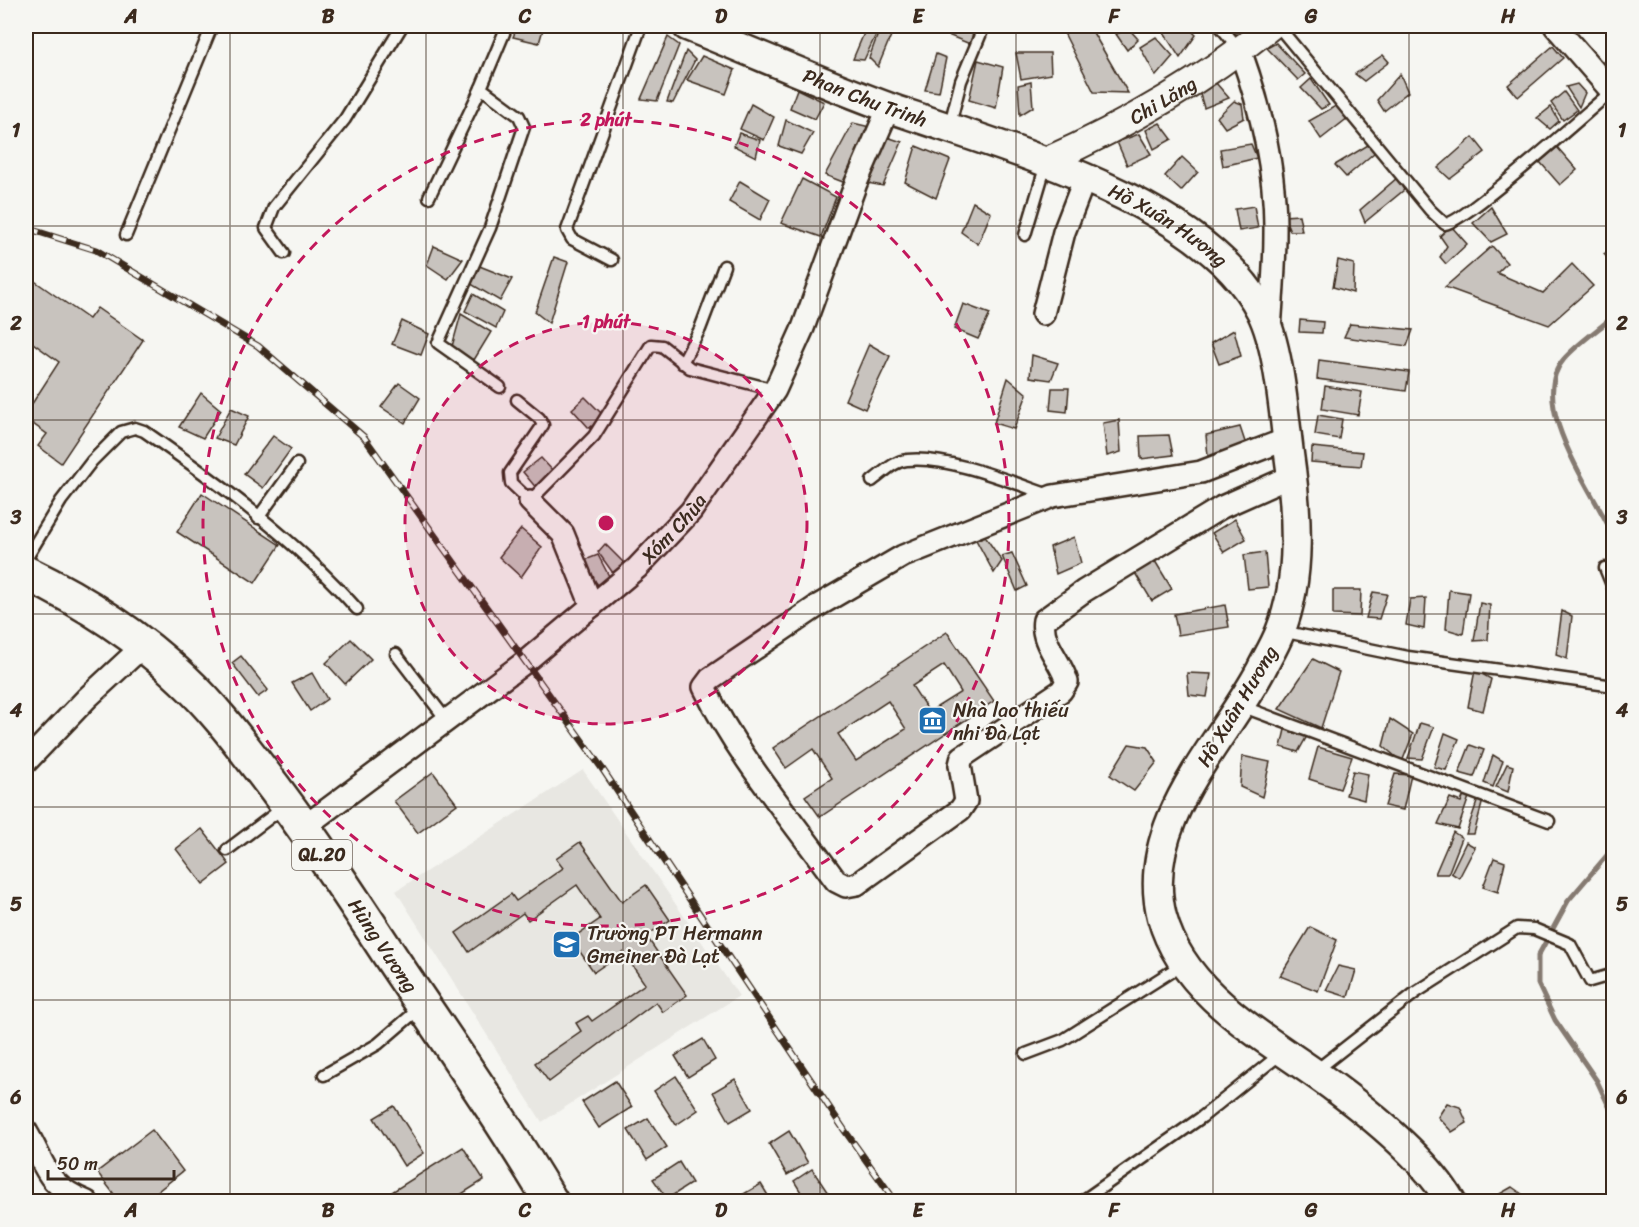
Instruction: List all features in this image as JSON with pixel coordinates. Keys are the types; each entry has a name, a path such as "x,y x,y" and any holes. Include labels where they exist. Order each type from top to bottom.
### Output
{"highway":[{"name":"Hùng Vương","path":"26,573 91,608 183,678 205,702 295,816 423,1005 551,1202"}],"main road":[{"name":"Phan Chu Trinh","path":"687,26 889,107 1046,161"},
{"name":"Hồ Xuân Hương","path":"1046,161 1117,192 1184,231 1222,262 1250,293 1270,332 1292,477 1295,556 1292,586 1281,631 1241,706 1175,811 1160,853 1157,887 1161,914 1170,941 1183,964 1215,997 1384,1128 1428,1172 1451,1202"}],"street":[{"name":"Chi Lăng","path":"1046,161 1091,141 1152,108 1240,50 1271,26"},
{"path":"1555,26 1612,93"},
{"path":"1240,50 1257,95 1265,131 1275,231 1270,332"},
{"name":"Xóm Chùa","path":"295,816 448,722 504,680 637,568 691,511 775,390 803,328 856,183 889,107"},
{"path":"1043,314 1064,232 1085,178"},
{"path":"1287,439 1201,472 1053,496 903,556 819,605 710,679 704,687 714,709 749,761 836,881 846,886 857,884 960,810 966,801 960,765 962,757 1061,691 1067,682 1064,670 1042,632 1044,620 1075,597 1222,507 1292,477"},
{"path":"530,501 563,534 592,606"},
{"path":"26,762 87,698 143,646"},
{"path":"26,1131 51,1179 68,1194 87,1202"}],"lane":[{"path":"126,235 212,26"},
{"path":"284,253 266,228 274,207 345,119 402,26"},
{"path":"429,197 481,88 507,26"},
{"path":"612,260 572,240 567,230 641,26"},
{"path":"949,128 961,81 984,26"},
{"path":"1220,26 1240,50"},
{"path":"1278,26 1430,210 1445,224 1455,221 1484,199 1612,93"},
{"path":"481,88 519,116 524,127 490,228 438,343 500,387"},
{"path":"1025,235 1046,161"},
{"path":"682,363 700,329 724,266"},
{"path":"517,400 539,418 543,425 510,474 511,483 530,501 594,436 651,345 662,346 682,363 707,374 775,390"},
{"path":"26,559 75,481 121,432 126,429 144,431 200,470 258,518 320,570 357,609"},
{"path":"872,481 895,464 906,460 921,460 958,466 1053,496"},
{"path":"258,518 297,464"},
{"path":"1605,568 1614,590"},
{"path":"1281,631 1398,655 1614,686"},
{"path":"396,654 448,722"},
{"path":"1241,706 1549,821"},
{"path":"227,850 295,816"},
{"path":"1314,1073 1414,993 1517,928 1533,929 1570,944 1590,981 1614,974"},
{"path":"1026,1054 1063,1040 1183,964"},
{"path":"324,1074 378,1044 423,1005"},
{"path":"1081,1202 1202,1117 1284,1052"}],"shaded area":[{"name":"Trường PT Hermann Gmeiner Đà Lạt","path":"583,770 739,996 542,1122 396,891"}],"building":[{"path":"518,26 544,26 539,43 513,37"},
{"path":"867,26 880,26 864,60 853,59"},
{"path":"881,26 895,26 878,67 869,58"},
{"path":"945,26 975,26 970,44 943,33"},
{"path":"1172,26 1187,26 1196,35 1180,58 1162,30"},
{"path":"1460,26 1475,26 1466,33"},
{"path":"1091,29 1128,93 1094,92 1063,31"},
{"path":"1129,29 1138,39 1127,50 1116,34"},
{"path":"668,37 679,45 657,101 641,99"},
{"path":"1156,37 1173,56 1156,76 1140,47"},
{"path":"1276,43 1305,74 1298,80 1267,48"},
{"path":"1553,46 1563,58 1518,97 1508,85"},
{"path":"686,51 695,60 673,103 667,102"},
{"path":"1016,53 1050,53 1051,74 1021,79"},
{"path":"936,54 946,58 939,92 925,90"},
{"path":"1383,55 1389,62 1364,81 1355,74"},
{"path":"702,56 735,70 726,94 687,80"},
{"path":"978,60 1003,67 996,108 969,100"},
{"path":"1400,74 1408,92 1384,111 1377,100"},
{"path":"1209,75 1229,98 1204,108 1197,84"},
{"path":"1311,79 1329,105 1321,109 1301,88"},
{"path":"1031,82 1033,107 1020,115 1018,85"},
{"path":"1577,84 1585,93 1579,107 1566,87"},
{"path":"797,89 824,102 815,119 790,108"},
{"path":"1564,92 1577,110 1563,120 1551,103"},
{"path":"1234,101 1242,104 1244,118 1225,128 1217,117"},
{"path":"1341,103 1349,117 1321,139 1309,121"},
{"path":"751,104 774,117 764,140 740,129"},
{"path":"1551,107 1559,121 1550,129 1537,118"},
{"path":"786,120 813,133 801,154 779,146"},
{"path":"853,123 870,127 843,182 825,175"},
{"path":"1160,123 1172,139 1154,149 1146,130"},
{"path":"739,133 760,140 756,157 734,146"},
{"path":"1139,134 1151,154 1127,165 1117,142"},
{"path":"887,137 902,142 883,186 867,183"},
{"path":"1473,137 1485,152 1450,179 1438,168"},
{"path":"1373,142 1374,153 1346,177 1335,165"},
{"path":"1251,144 1257,158 1223,166 1220,149"},
{"path":"916,146 950,160 936,198 905,182"},
{"path":"1557,147 1577,170 1560,185 1540,162"},
{"path":"1182,157 1198,172 1181,191 1165,176"},
{"path":"1397,178 1404,190 1365,222 1360,210"},
{"path":"802,179 836,197 821,237 781,223"},
{"path":"740,181 770,199 760,220 729,202"},
{"path":"973,202 991,213 978,244 961,232"},
{"path":"1254,206 1258,228 1239,231 1235,209"},
{"path":"1491,207 1507,234 1491,242 1473,223"},
{"path":"1299,215 1302,231 1290,231 1284,216"},
{"path":"1451,226 1467,244 1446,264 1440,257 1447,246 1440,236"},
{"path":"434,246 463,259 448,279 427,265"},
{"path":"1492,246 1507,263 1497,273 1543,293 1572,264 1593,286 1549,325 1445,287"},
{"path":"1614,247 1614,266 1604,254"},
{"path":"554,257 568,262 549,323 535,312"},
{"path":"1338,260 1354,264 1353,293 1333,287"},
{"path":"477,265 512,279 500,301 471,284"},
{"path":"26,275 89,319 97,308 143,340 61,463 38,446 47,434 26,419 26,413 59,362 26,338"},
{"path":"473,294 503,312 496,328 465,311"},
{"path":"963,304 990,314 978,339 954,329"},
{"path":"461,314 491,332 474,360 451,350"},
{"path":"1300,320 1323,322 1322,333 1299,332"},
{"path":"402,321 429,334 421,355 392,344"},
{"path":"1350,324 1413,330 1407,346 1344,337"},
{"path":"1234,330 1241,356 1219,364 1211,343"},
{"path":"869,344 890,356 865,409 845,400"},
{"path":"1032,355 1058,363 1051,380 1030,377"},
{"path":"1319,360 1409,372 1406,391 1317,379"},
{"path":"1008,378 1027,394 1014,429 994,423"},
{"path":"399,383 420,398 405,423 381,407"},
{"path":"1325,386 1362,392 1358,415 1322,409"},
{"path":"1052,388 1069,388 1067,412 1050,410"},
{"path":"201,393 221,410 203,438 179,427"},
{"path":"585,397 605,417 589,428 572,409"},
{"path":"231,408 249,416 234,445 215,438"},
{"path":"1318,415 1342,419 1339,439 1315,435"},
{"path":"1119,420 1121,452 1107,456 1103,423"},
{"path":"1240,427 1246,445 1230,457 1208,456 1206,435"},
{"path":"1169,435 1173,455 1141,459 1140,436"},
{"path":"273,436 291,449 263,488 244,474"},
{"path":"1312,447 1363,452 1361,466 1311,462"},
{"path":"541,458 554,472 537,489 523,472"},
{"path":"202,493 280,545 255,583 177,532"},
{"path":"1235,519 1246,539 1224,552 1212,533"},
{"path":"521,529 542,547 521,577 499,557"},
{"path":"982,532 1002,561 994,573 974,536"},
{"path":"1074,537 1081,563 1056,574 1050,547"},
{"path":"605,544 628,567 613,573 598,552"},
{"path":"1265,552 1268,587 1248,589 1244,555"},
{"path":"1012,553 1027,586 1017,591 1002,556"},
{"path":"598,555 612,582 599,586 580,562"},
{"path":"1155,561 1172,589 1152,601 1135,573"},
{"path":"1333,590 1361,590 1360,616 1333,615"},
{"path":"1449,590 1469,593 1463,634 1446,629"},
{"path":"1373,592 1387,594 1379,619 1366,618"},
{"path":"1426,598 1424,629 1406,625 1410,599"},
{"path":"1480,603 1490,605 1488,640 1474,641"},
{"path":"1225,605 1229,627 1178,635 1174,614"},
{"path":"1562,611 1572,616 1567,659 1556,655"},
{"name":"Nhà lao thiếu nhi Đà Lạt","path":"947,632 994,701 820,817 805,796 832,778 813,749 786,768 773,748","holes":["944,665 961,692 929,712 912,686","888,701 906,729 856,761 838,734"]},
{"path":"351,639 371,659 345,684 326,663"},
{"path":"241,656 268,690 258,697 232,663"},
{"path":"1313,659 1339,672 1321,728 1279,709"},
{"path":"1475,670 1491,679 1483,711 1468,707"},
{"path":"312,673 327,699 310,711 292,683"},
{"path":"1187,673 1211,674 1207,697 1189,695"},
{"path":"1390,719 1413,734 1402,762 1383,746"},
{"path":"1420,723 1434,727 1422,759 1408,758"},
{"path":"1286,725 1307,736 1298,752 1281,747"},
{"path":"1445,733 1459,739 1446,770 1434,767"},
{"path":"1129,744 1147,747 1157,762 1134,791 1110,775"},
{"path":"1470,745 1484,750 1474,777 1459,773"},
{"path":"1318,747 1352,757 1340,789 1309,779"},
{"path":"1493,755 1503,761 1493,787 1484,783"},
{"path":"1242,756 1270,762 1262,797 1240,787"},
{"path":"1507,764 1513,766 1508,792 1496,787"},
{"path":"1353,771 1368,774 1364,800 1346,795"},
{"path":"433,772 457,804 418,833 394,801"},
{"path":"1395,774 1411,775 1403,810 1385,806"},
{"path":"1465,792 1470,794 1458,829 1438,824 1450,798 1461,802"},
{"path":"1478,799 1483,800 1474,834 1466,834"},
{"path":"202,829 229,864 203,884 176,849"},
{"path":"1453,832 1462,838 1448,874 1435,874"},
{"path":"580,842 622,902 646,885 670,920 646,936 687,995 663,1012 656,1002 549,1082 535,1063 581,1031 576,1023 588,1016 592,1021 645,984 623,952 594,972 571,939 600,919 577,885 528,920 523,913 469,952 456,933 511,894 516,901 563,868 556,859"},
{"path":"1466,842 1475,847 1459,878 1451,873"},
{"path":"1494,858 1505,862 1498,892 1483,887"},
{"path":"1310,927 1337,940 1318,991 1280,976"},
{"path":"1338,966 1356,970 1348,997 1326,990"},
{"path":"703,1039 715,1060 688,1077 675,1056"},
{"path":"676,1076 698,1110 676,1125 654,1091"},
{"path":"735,1079 752,1109 730,1122 713,1092"},
{"path":"615,1081 632,1107 599,1128 582,1102"},
{"path":"1447,1103 1460,1107 1467,1123 1452,1132 1438,1117"},
{"path":"394,1106 424,1153 404,1166 374,1118"},
{"path":"648,1118 667,1147 647,1160 628,1130"},
{"path":"152,1130 183,1171 144,1202 120,1202 97,1172"},
{"path":"789,1131 808,1163 787,1175 769,1144"},
{"path":"463,1147 484,1180 449,1202 376,1202"},
{"path":"679,1162 692,1183 667,1199 653,1179"},
{"path":"812,1169 830,1196 822,1202 807,1202 794,1181"},
{"path":"761,1184 772,1202 737,1202 735,1199"},
{"path":"1512,1187 1522,1194 1521,1202 1498,1202 1496,1196"}],"waterway":[{"path":"1614,316 1564,359 1554,378 1553,399 1558,424 1568,449 1614,537"},
{"path":"1614,847 1568,901 1538,956 1538,984 1555,1020 1597,1081 1614,1117"}],"railway":[{"path":"26,228 96,250 258,346 364,437 601,767 845,1131 896,1202"}],"place":[{"name":"Nhà lao thiếu nhi Đà Lạt","path":"932,721"},
{"name":"Trường PT Hermann Gmeiner Đà Lạt","path":"566,944"}]}
